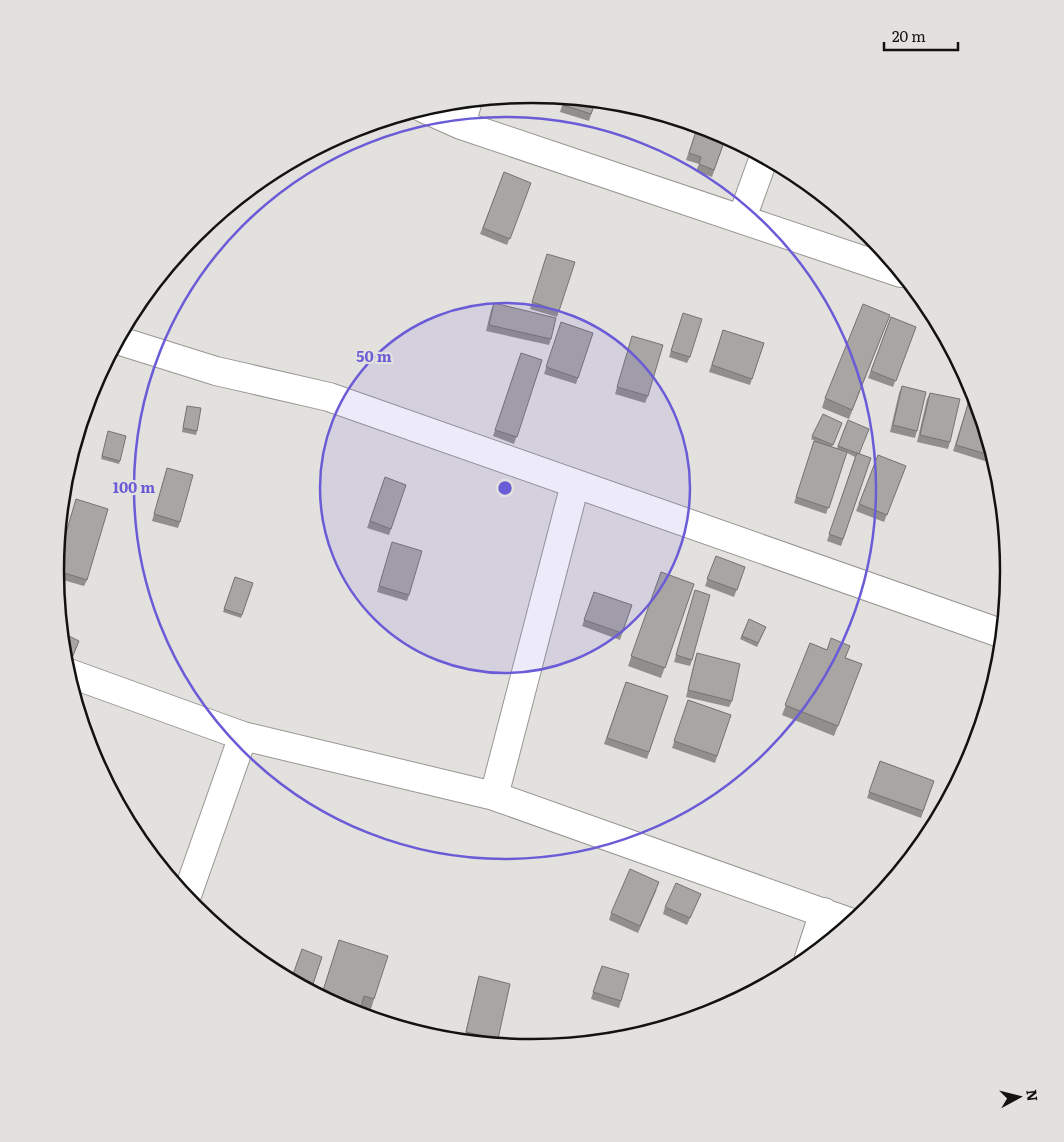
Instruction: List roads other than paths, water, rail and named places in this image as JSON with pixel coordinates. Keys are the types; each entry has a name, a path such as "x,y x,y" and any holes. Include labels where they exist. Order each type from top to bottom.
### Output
{"street":[{"path":"450,111 465,112 742,218 890,269"},
{"path":"742,218 762,163"},
{"path":"123,342 216,371 329,397 996,632"},
{"path":"494,796 575,484"},
{"path":"76,676 243,736 494,796 845,919"},
{"path":"189,889 243,736"},
{"path":"813,945 824,912"}]}
